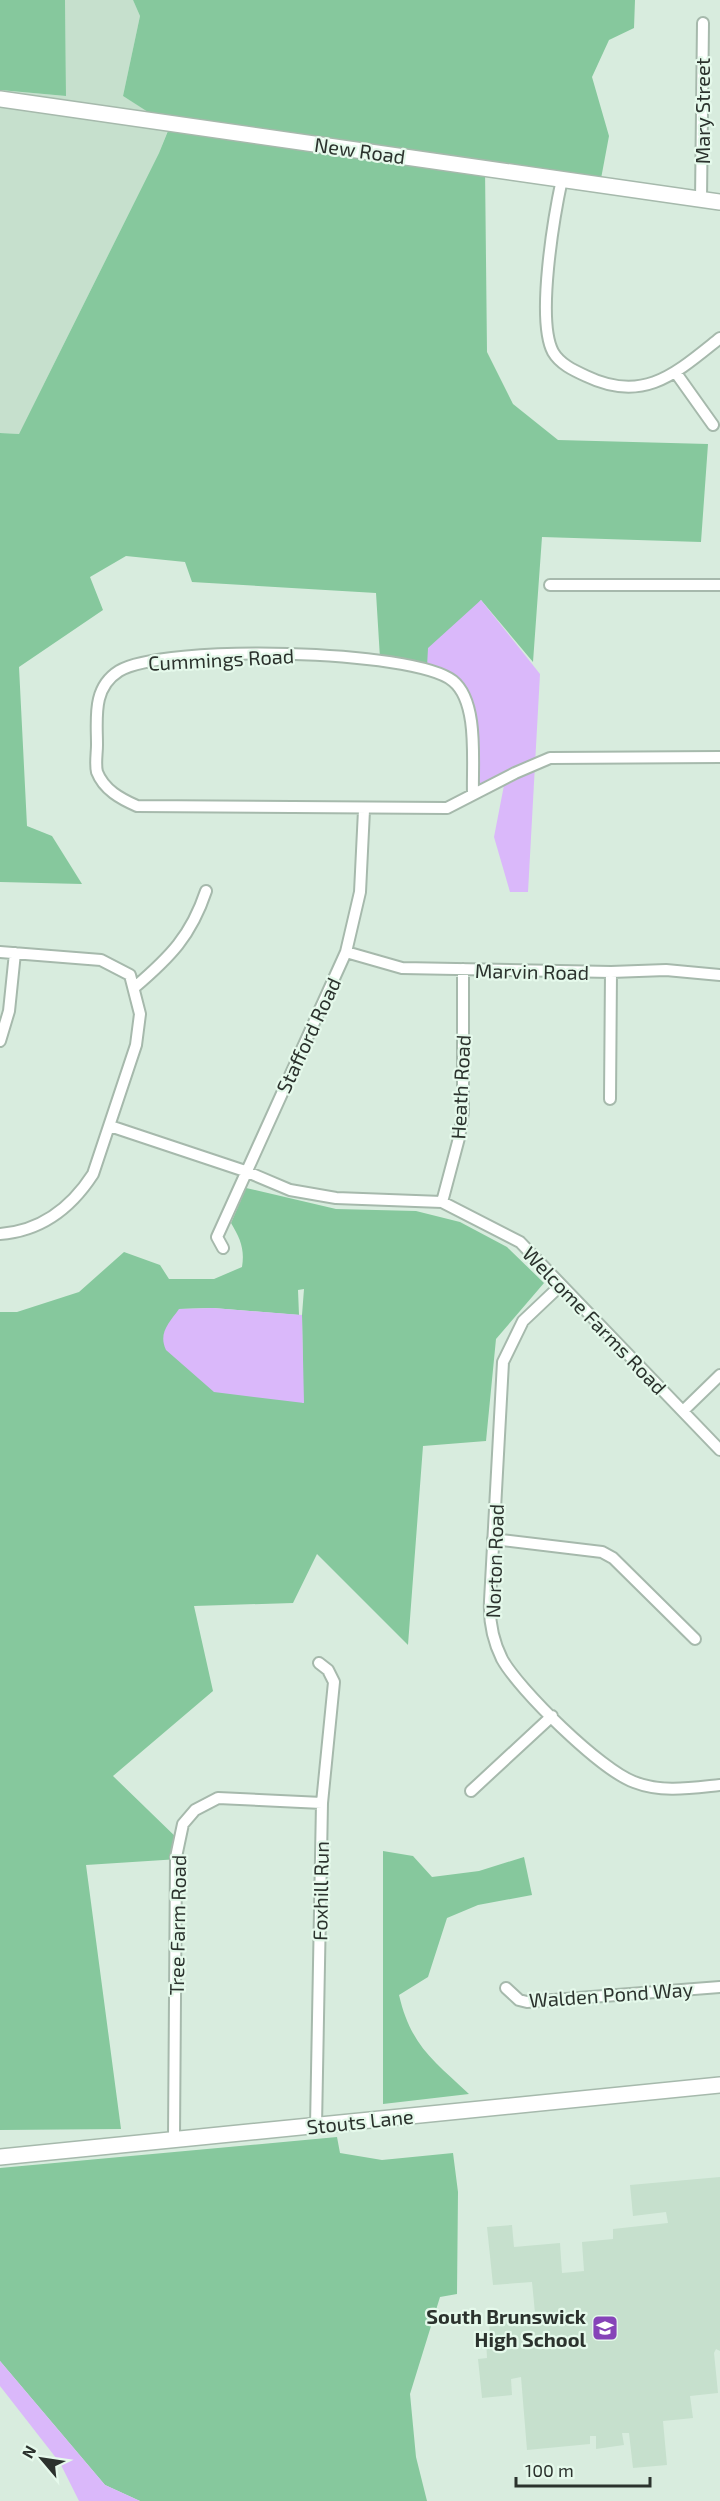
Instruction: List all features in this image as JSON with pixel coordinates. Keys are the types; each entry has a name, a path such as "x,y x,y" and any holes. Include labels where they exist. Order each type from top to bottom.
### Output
{"street":[{"name":"Mary Street","path":"701,199 703,23"},
{"name":"New Road","path":"0,99 720,202"},
{"path":"561,179 550,231 546,323 553,351 564,365 613,387 644,386 676,373 720,338"},
{"path":"676,373 713,425"},
{"path":"550,585 720,585"},
{"name":"Cummings Road","path":"473,794 471,713 465,696 455,682 438,672 359,657 284,653 203,656 137,663 118,671 104,686 97,702 97,770 105,786 121,799 137,806 364,810 447,808 550,758 720,757"},
{"name":"Stafford Road","path":"223,1248 217,1237 346,952 360,892 364,810"},
{"path":"135,987 167,959 188,933 206,891"},
{"path":"0,952 101,960 130,975 135,987 140,1014 136,1045 93,1174 81,1191 45,1222 23,1230 0,1234"},
{"name":"Marvin Road","path":"346,952 402,968 610,972 666,970 720,975"},
{"path":"0,1041 9,1011 15,953"},
{"name":"Heath Road","path":"442,1202 459,1138 463,1112 463,969"},
{"path":"610,972 610,1099"},
{"name":"Welcome Farms Road","path":"110,1126 245,1171 290,1190 336,1198 442,1202 520,1242 720,1450"},
{"name":"Norton Road","path":"561,1285 523,1321 503,1362 489,1609 495,1641 509,1670 603,1765 634,1782 668,1789 720,1785"},
{"path":"683,1411 720,1375"},
{"path":"493,1539 603,1552 613,1558 695,1640"},
{"name":"Foxhill Run","path":"316,2126 322,1803 334,1682 328,1670 319,1663"},
{"path":"471,1791 552,1716"},
{"name":"Tree Farm Road","path":"174,2138 176,1857 183,1824 195,1810 218,1798 322,1803"},
{"name":"Walden Pond Way","path":"506,1988 519,2000 527,2002 720,1987"},
{"name":"Stouts Lane","path":"0,2157 720,2085"}],"shaded area":[{"path":"65,0 133,0 140,16 123,96 170,125 159,153 19,434 0,433 0,90 66,96"},
{"path":"481,600 540,674 528,892 510,892 494,837 505,780 472,796 468,693 427,667 428,648"},
{"path":"213,1308 302,1315 304,1403 214,1392 166,1350 164,1333 179,1309"},
{"name":"South Brunswick High School","path":"720,2177 720,2351 716,2349 714,2353 718,2393 690,2396 693,2418 663,2421 667,2465 633,2468 629,2433 622,2433 624,2445 596,2449 596,2436 590,2436 590,2444 527,2450 521,2377 511,2379 512,2395 482,2398 478,2359 487,2358 486,2339 490,2338 489,2318 535,2313 532,2282 493,2285 487,2227 512,2225 514,2247 560,2243 562,2273 584,2271 582,2242 613,2239 613,2229 668,2223 666,2212 633,2216 630,2185"},
{"path":"0,2361 105,2485 140,2501 79,2501 60,2463 0,2386"}],"green space":[{"path":"0,0 65,0 66,96 0,90"},
{"path":"133,0 635,0 634,28 609,40 592,77 609,136 600,184 485,168 487,352 513,404 558,440 708,444 701,542 542,537 533,662 481,600 427,667 380,658 376,593 192,582 185,562 126,556 90,577 103,610 19,667 27,826 52,836 82,884 0,882 0,433 19,434 159,153 170,126 123,96 140,16"},
{"path":"246,1188 336,1209 416,1211 460,1222 507,1247 544,1283 496,1339 486,1441 423,1446 408,1645 317,1554 293,1603 194,1606 213,1691 113,1776 181,1842 179,1859 86,1865 121,2129 0,2130 0,1312 17,1312 79,1292 124,1252 160,1265 169,1279 214,1279 242,1267 241,1244 231,1223","holes":["304,1289 303,1403 179,1309 213,1308 299,1315 298,1290"]},
{"path":"383,1851 413,1856 432,1877 479,1871 524,1857 532,1895 478,1905 447,1918 428,1977 399,1995 404,2013 417,2040 434,2061 469,2094 383,2104"},
{"path":"337,2137 340,2153 382,2160 453,2153 458,2192 457,2294 440,2297 410,2394 416,2457 427,2501 140,2501 105,2485 0,2361 0,2168"}],"place":[{"name":"South Brunswick High School","path":"605,2328"}]}
